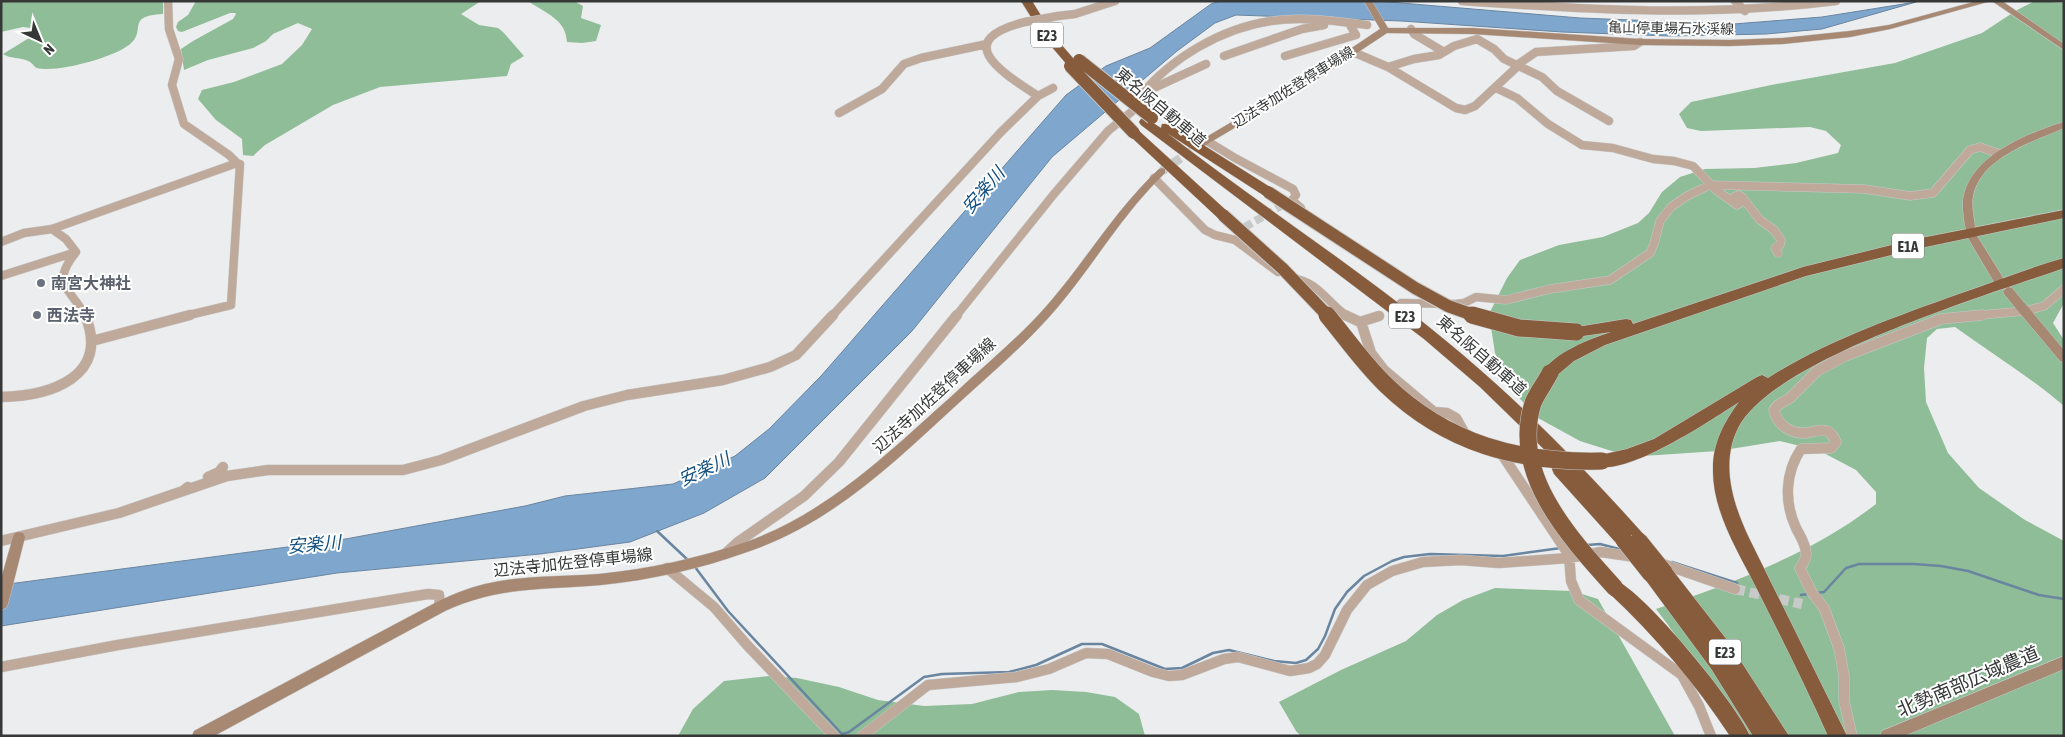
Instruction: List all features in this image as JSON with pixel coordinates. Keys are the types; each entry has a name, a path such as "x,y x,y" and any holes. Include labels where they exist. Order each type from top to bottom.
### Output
{"highway":[{"name":"E23","path":"1026,1 1049,37 1074,64"},
{"name":"E23","path":"1035,1 1074,64"},
{"path":"1074,64 1143,125 1223,215 1309,296 1388,387 1422,415 1452,434 1510,455 1545,461 1582,462 1602,461 1629,455 1646,449 1682,431 1802,357 1841,338 1917,307 1957,295 2001,286"},
{"path":"1074,64 1143,125 1268,192 1415,288 1448,306 1483,319 1513,327 1576,332 1617,326 1755,289"},
{"name":"東名阪自動車道","path":"1143,125 1384,310 1459,372 1546,454 1632,540 1720,646 1780,736"},
{"name":"E1A","path":"1755,289 1803,272 1860,258 2064,214"},
{"path":"1838,736 1737,530 1724,494 1721,475 1721,458 1725,437 1739,414 1756,394 1803,365 1895,323 2064,263"},
{"path":"1741,736 1713,696 1667,640 1615,588 1563,528 1544,496 1531,464 1528,430 1530,412 1538,390 1550,373 1569,357 1600,341 1755,289"},
{"name":"東名阪自動車道","path":"1658,573 1764,736"}],"main road":[{"path":"1368,1 1382,27"},
{"name":"亀山停車場石水渓線","path":"1382,27 1640,42 1730,43 1831,37 1910,23 1987,1"},
{"path":"1996,1 2064,48"},
{"name":"辺法寺加佐登停車場線","path":"1204,143 1304,84 1354,51 1382,27"},
{"path":"2064,125 2000,154 1986,165 1971,185 1968,197 1971,233 1986,262 2001,286 2025,311 2064,358"},
{"name":"辺法寺加佐登停車場線","path":"199,736 440,608 472,594 495,587 614,578 682,565 725,554 764,541 801,525 838,502 870,477 1042,318 1066,291 1124,210 1158,175"},
{"path":"1,604 18,543"},
{"name":"北勢南部広域農道","path":"1887,736 2064,662"}],"street":[{"path":"92,341 109,335 230,305 240,164 184,124 172,85 179,58 169,29 168,1"},
{"path":"1038,96 990,60 987,44 995,33 1025,22 1075,14 1116,1"},
{"path":"1462,1 1635,12 1702,13 1745,11 1836,1"},
{"path":"1735,1 1745,11"},
{"path":"1281,206 1292,200 1296,195 1293,189 1204,143 1162,113 1147,107 1140,96 1151,83 1177,61 1244,27 1282,20 1382,27"},
{"path":"1285,56 1356,35 1350,25"},
{"path":"1224,56 1317,26 1367,25"},
{"path":"1411,29 1414,34 1444,52"},
{"path":"1347,37 1354,51 1388,67 1430,94 1461,110 1475,106 1496,88 1517,65 1536,52 1634,46 1640,42"},
{"path":"1388,67 1444,52 1454,46 1477,39 1517,65 1542,77 1558,91 1609,121"},
{"path":"839,113 882,90 904,64 921,58 987,44"},
{"path":"1142,93 1206,64"},
{"path":"1,541 18,543 228,476 268,470 404,470 441,460 591,404 627,395 723,380 784,361 804,348 988,147 1038,96 1053,88"},
{"path":"1496,88 1518,98 1545,122 1582,145 1595,148 1614,148 1653,159 1690,165 1698,170 1710,185 1737,205 1740,204 1736,195 1746,201 1760,220 1780,236 1780,245 1776,248 1778,253"},
{"path":"725,554 738,542 804,496 833,469 1054,194 1115,124 1144,103"},
{"path":"1401,303 1456,304 1464,303 1476,297 1506,300 1550,289 1610,280 1650,253 1654,247 1657,226 1662,217 1691,192 1710,185 1864,189 1917,196 1933,193 1938,190 1970,150 1980,147 2000,154"},
{"path":"1,242 24,233 52,229 237,163"},
{"path":"1158,175 1202,228 1213,235 1228,236 1257,254 1285,278 1306,280 1349,318 1360,322 1380,316"},
{"path":"1292,200 1304,211 1417,283 1456,304"},
{"path":"1228,236 1245,227"},
{"path":"52,229 66,238 76,252"},
{"path":"1,397 30,394 74,378 83,371 90,358 92,341 84,313 71,296 63,281 64,269 76,252"},
{"path":"1,276 76,252"},
{"path":"1852,736 1844,701 1844,676 1839,648 1820,602 1800,568 1806,555 1805,549 1789,507 1787,494 1792,461 1801,449 1831,448 1836,442 1833,436 1826,431 1816,430 1802,433 1789,429 1775,417 1774,410 1776,406 1790,398 1817,371 1845,356 1941,319 2025,311 2044,306 2064,289"},
{"path":"1360,322 1371,353 1378,364 1396,382 1434,412 1447,413 1456,418 1465,434 1495,446 1506,459 1520,484 1563,544 1569,556 1571,581 1579,600 1682,675 1699,706 1711,736"},
{"path":"183,491 214,475 223,467"},
{"path":"862,736 928,685 1017,678 1049,669 1094,652 1108,654 1153,672 1169,676 1182,675 1224,659 1238,657 1290,671 1309,668 1317,664 1325,655 1347,610 1361,591 1374,580 1392,571 1424,562 1438,560 1499,563 1601,552 1618,553 1669,565 1690,572 1714,585 1734,589"},
{"path":"667,568 714,607 747,645 834,736"},
{"path":"1,666 428,594 439,595 440,608"}],"green space":[{"path":"1,1 163,1 163,14 151,15 140,21 134,40 121,50 84,63 46,69 37,68 22,59 3,54 29,38 31,28 23,27 1,32"},
{"path":"196,1 481,1 461,14 479,25 498,28 524,56 511,64 507,76 380,87 333,105 265,145 253,156 243,155 242,139 216,120 198,99 202,90 234,82 282,64 302,45 312,29 298,23 273,34 266,41 253,48 208,60 184,70 181,49 233,19 236,14 230,13 182,32 178,31 176,27 178,22 188,15"},
{"path":"528,1 574,1 583,6 581,18 601,25 596,41 582,43 567,42 566,34 559,22"},
{"path":"2035,1 2064,3 2064,303 2053,323 2064,340 2064,406 2024,375 1955,327 1937,329 1927,338 1924,368 1926,402 1948,453 1979,488 2025,520 2064,541 2064,736 1747,736 1656,609 1742,578 1825,538 1876,504 1876,492 1856,470 1820,451 1780,441 1718,451 1643,456 1618,453 1580,441 1538,418 1510,388 1495,353 1489,314 1507,278 1520,260 1559,245 1603,237 1638,223 1649,213 1662,192 1680,177 1705,169 1754,168 1796,163 1838,153 1841,145 1826,131 1810,127 1701,131 1687,128 1679,114 1691,102 1776,84 1895,63 1982,33 2017,10"},
{"path":"1495,588 1572,591 1598,599 1675,736 1301,736 1296,731 1279,702 1341,670 1406,641 1437,615 1463,600"},
{"path":"769,676 797,678 839,687 878,700 924,706 972,704 1019,692 1052,690 1086,692 1115,697 1139,714 1145,736 678,736 693,709 724,681"}],"water":[{"name":"安楽川","path":"1220,1 1377,1 1580,18 1734,24 1822,17 1916,2 1822,29 1766,34 1670,36 1562,32 1401,21 1236,15 1215,23 1177,51 1052,157 912,331 765,478 704,513 630,542 540,554 337,573 1,626 1,585 340,540 525,506 565,496 673,484 735,456 769,429 821,376 1066,95 1106,66 1150,48 1211,4"}],"waterway":[{"path":"657,531 689,561"},
{"path":"1587,545 1600,544 1623,550"},
{"path":"695,567 728,611 842,734 849,732 924,677 942,674 1009,672 1036,665 1082,644 1102,644 1165,669 1182,668 1213,653 1229,650 1274,661 1296,663 1306,660 1318,649 1335,609 1347,592 1364,576 1392,561 1404,557 1430,554 1503,556 1561,548"},
{"path":"1672,562 1737,583"},
{"path":"1816,593 1824,592 1846,568 1859,564 1914,564 1968,571 2039,595 2064,599"},
{"path":"1801,595 1808,594"}],"tunnel":[{"path":"1162,171 1201,144"},
{"path":"1245,227 1281,206"},
{"path":"1735,589 1802,604"}],"place":[{"name":"南宮大神社","path":"41,283"},
{"name":"西法寺","path":"37,315"}]}
